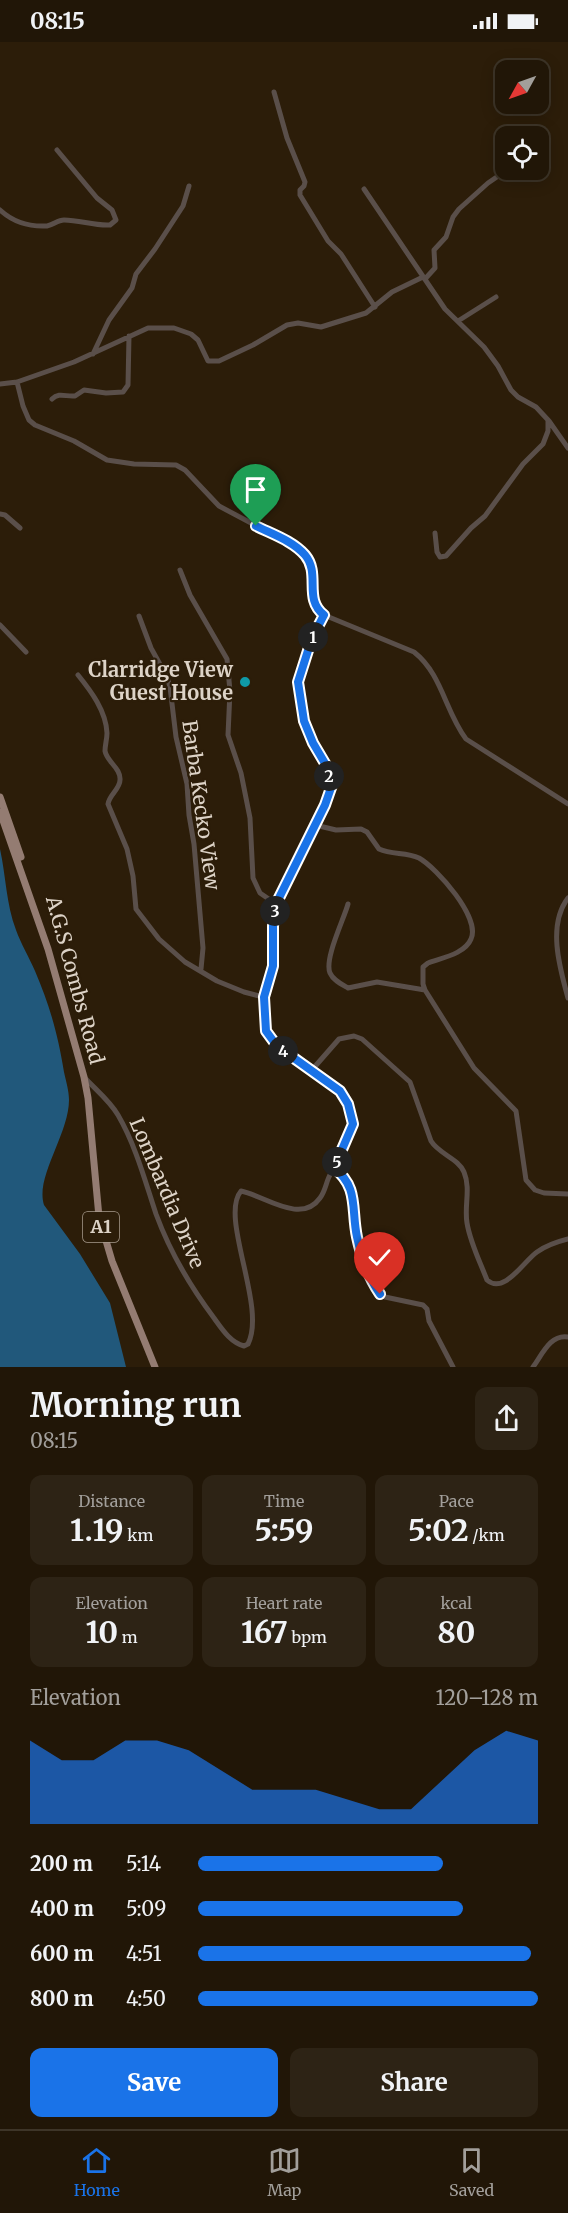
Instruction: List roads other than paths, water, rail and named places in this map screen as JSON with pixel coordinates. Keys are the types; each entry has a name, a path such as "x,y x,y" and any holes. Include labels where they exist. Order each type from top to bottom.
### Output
{"main road":[{"name":"A.G.S Combs Road","path":"0,797 53,948 84,1060 84,1077"},
{"name":"A.G.S Combs Road","path":"0,812 48,949 84,1077"},
{"name":"A1","path":"84,1077 99,1217 112,1261 155,1367"}],"street":[{"path":"274,92 287,138 305,182 299,192 300,195 328,241 340,254 375,307"},
{"path":"0,210 10,219 21,224 49,226 62,219 97,226 110,225 116,219 112,210 97,198 57,150"},
{"path":"0,384 17,382 93,354 148,328 174,328 190,334 198,340 208,361 214,363 253,345 287,325 298,323 321,327 366,313 392,292 424,278 435,268 434,250 446,237 453,217 475,194 495,179"},
{"path":"93,354 109,320 132,288 136,274 183,206 189,186"},
{"path":"364,189 446,309 484,347 511,390 518,397 536,407 568,448"},
{"path":"458,321 496,297"},
{"path":"52,399 56,395 75,396 84,390 106,393 123,392 128,385 129,336"},
{"path":"17,382 23,406 29,420 34,425 74,441 107,460 134,464 176,465 185,470 219,506 298,548 307,557 311,568 313,600 317,610 324,615 414,652 426,661 441,688 455,724 466,739 568,804"},
{"path":"435,533 437,552 440,556 446,556 485,516 523,464 543,444 548,431 548,420"},
{"path":"0,514 5,515 20,528"},
{"path":"180,570 190,595 227,659 230,691 228,735 241,773 250,818 253,878 260,893 276,904"},
{"name":"Lombardia Drive","path":"84,1077 110,1104 124,1126 180,1269 225,1334 239,1345 248,1344 253,1329 251,1294 243,1264 236,1215 235,1206 238,1195 241,1191 279,1206 309,1208 323,1195 353,1124 351,1113 340,1091 277,1046 266,1031 264,997 273,966 273,926 276,904 332,785 326,765 304,721 298,682 312,638 324,615"},
{"name":"Barba Kecko View","path":"139,616 151,648 167,677 172,697 176,737 187,784 194,844 203,948 201,969"},
{"path":"0,625 26,652"},
{"path":"78,675 88,687 105,718 107,733 105,752 119,775 119,784 108,800 108,804 128,849 136,909 159,939 185,962 231,987 264,997"},
{"path":"315,825 336,830 361,829 367,832 379,849 418,858 444,882 469,914 472,927 471,939 463,949 423,967 425,990 474,1068 516,1111 526,1180 535,1190 544,1193 568,1194"},
{"path":"568,898 562,905 557,930 562,977 568,998"},
{"path":"348,904 329,963 330,974 335,980 348,988 377,982 425,990"},
{"path":"310,1071 339,1039 354,1036 370,1045 410,1082 431,1141 436,1149 461,1166 464,1173 468,1186 466,1211 468,1229 487,1280 491,1284 498,1285 506,1280 527,1260 551,1243 568,1239"},
{"path":"334,1168 349,1182 357,1237 375,1287 385,1297 418,1304 427,1309 429,1321 453,1367"},
{"path":"533,1367 550,1342 561,1336 568,1337"}],"water":[{"path":"0,849 13,920 49,1009 59,1046 69,1100 64,1127 44,1182 42,1194 44,1205 80,1254 110,1303 126,1367 0,1367"}],"place":[{"name":"Clarridge View Guest House","path":"245,682"}]}
